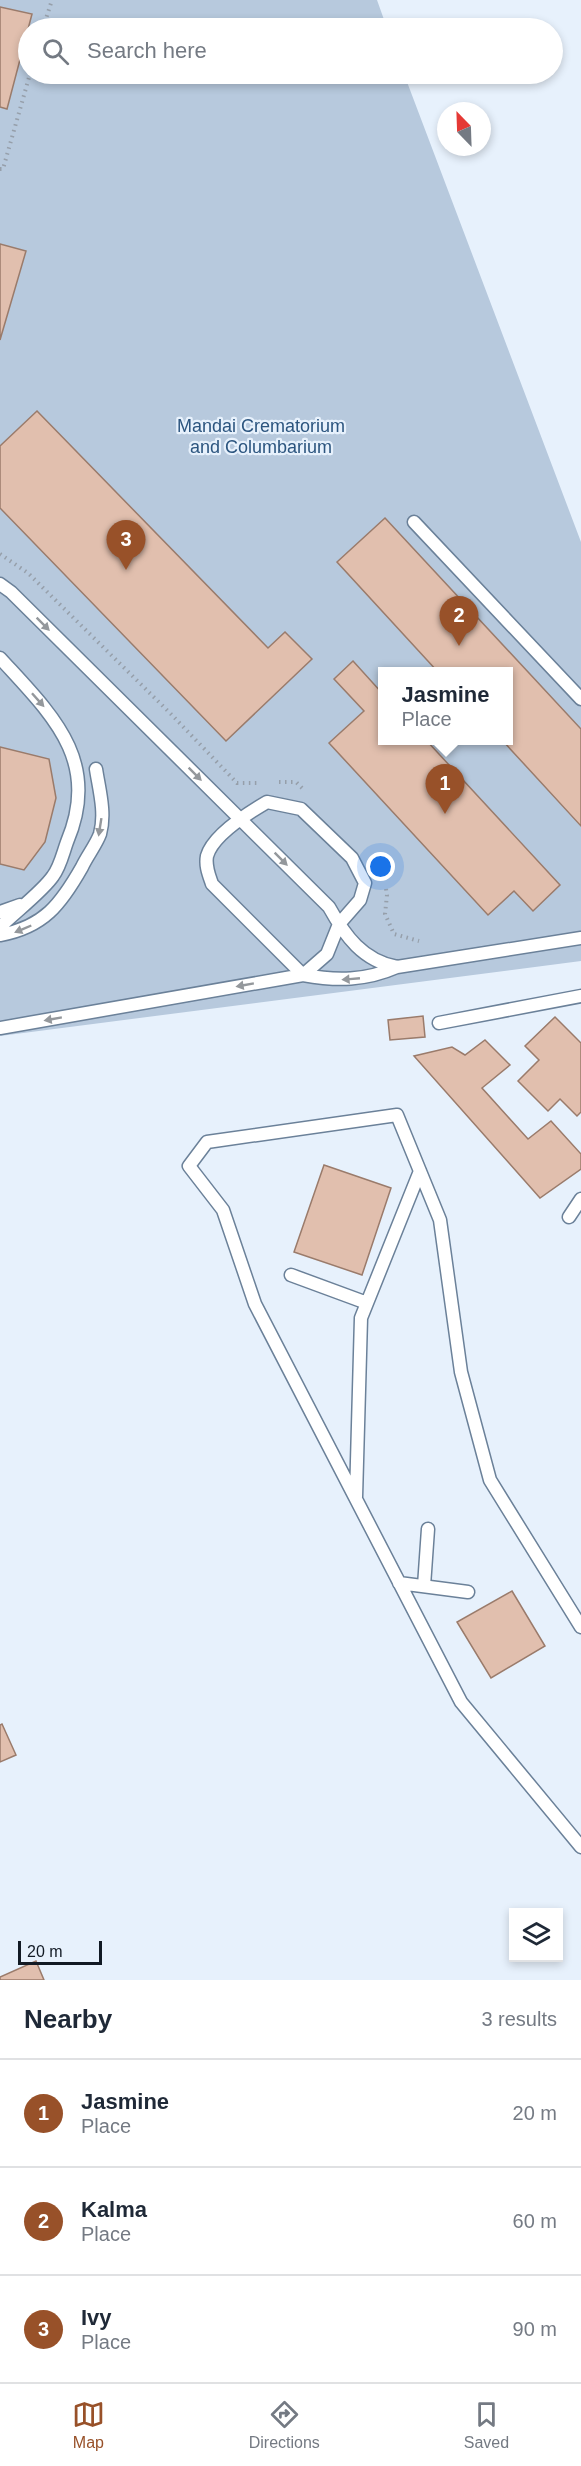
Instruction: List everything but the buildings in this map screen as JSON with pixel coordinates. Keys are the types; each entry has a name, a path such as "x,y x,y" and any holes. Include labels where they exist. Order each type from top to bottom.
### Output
{"lane":[{"path":"414,522 581,699"},
{"path":"0,584 12,592 329,908 348,939 361,951 386,965 397,967"},
{"path":"0,658 51,714 69,746 80,781 75,825 54,876 0,927"},
{"path":"0,935 20,932 45,918 66,894 100,833 102,810 96,769"},
{"path":"267,802 300,809 352,858 364,883 360,900 339,924 327,954 303,975 212,884 207,872 207,856 213,846 239,818 267,802"},
{"path":"0,912 24,904"},
{"path":"0,1029 303,975 348,980 373,976 397,967 581,938"},
{"path":"439,1023 581,996"},
{"path":"581,1626 490,1480 461,1372 440,1220 397,1115 207,1143 189,1166 223,1210 255,1304 461,1702 581,1847"},
{"path":"356,1500 361,1318 420,1171"},
{"path":"568,1217 581,1199"},
{"path":"291,1275 367,1303"},
{"path":"424,1586 428,1529"},
{"path":"399,1583 468,1592"}],"path":[{"path":"47,18 52,0"},
{"path":"0,169 3,170 27,84"},
{"path":"0,554 28,573 170,713 237,783 252,783"}],"green space":[{"name":"Mandai Crematorium and Columbarium","path":"0,0 377,0 383,18 18,18 18,84 408,84 581,542 581,961 0,1036"}],"place":[{"name":"Ivy","path":"126,570"},
{"name":"Kalma","path":"459,646"},
{"name":"Jasmine","path":"445,814"}]}
